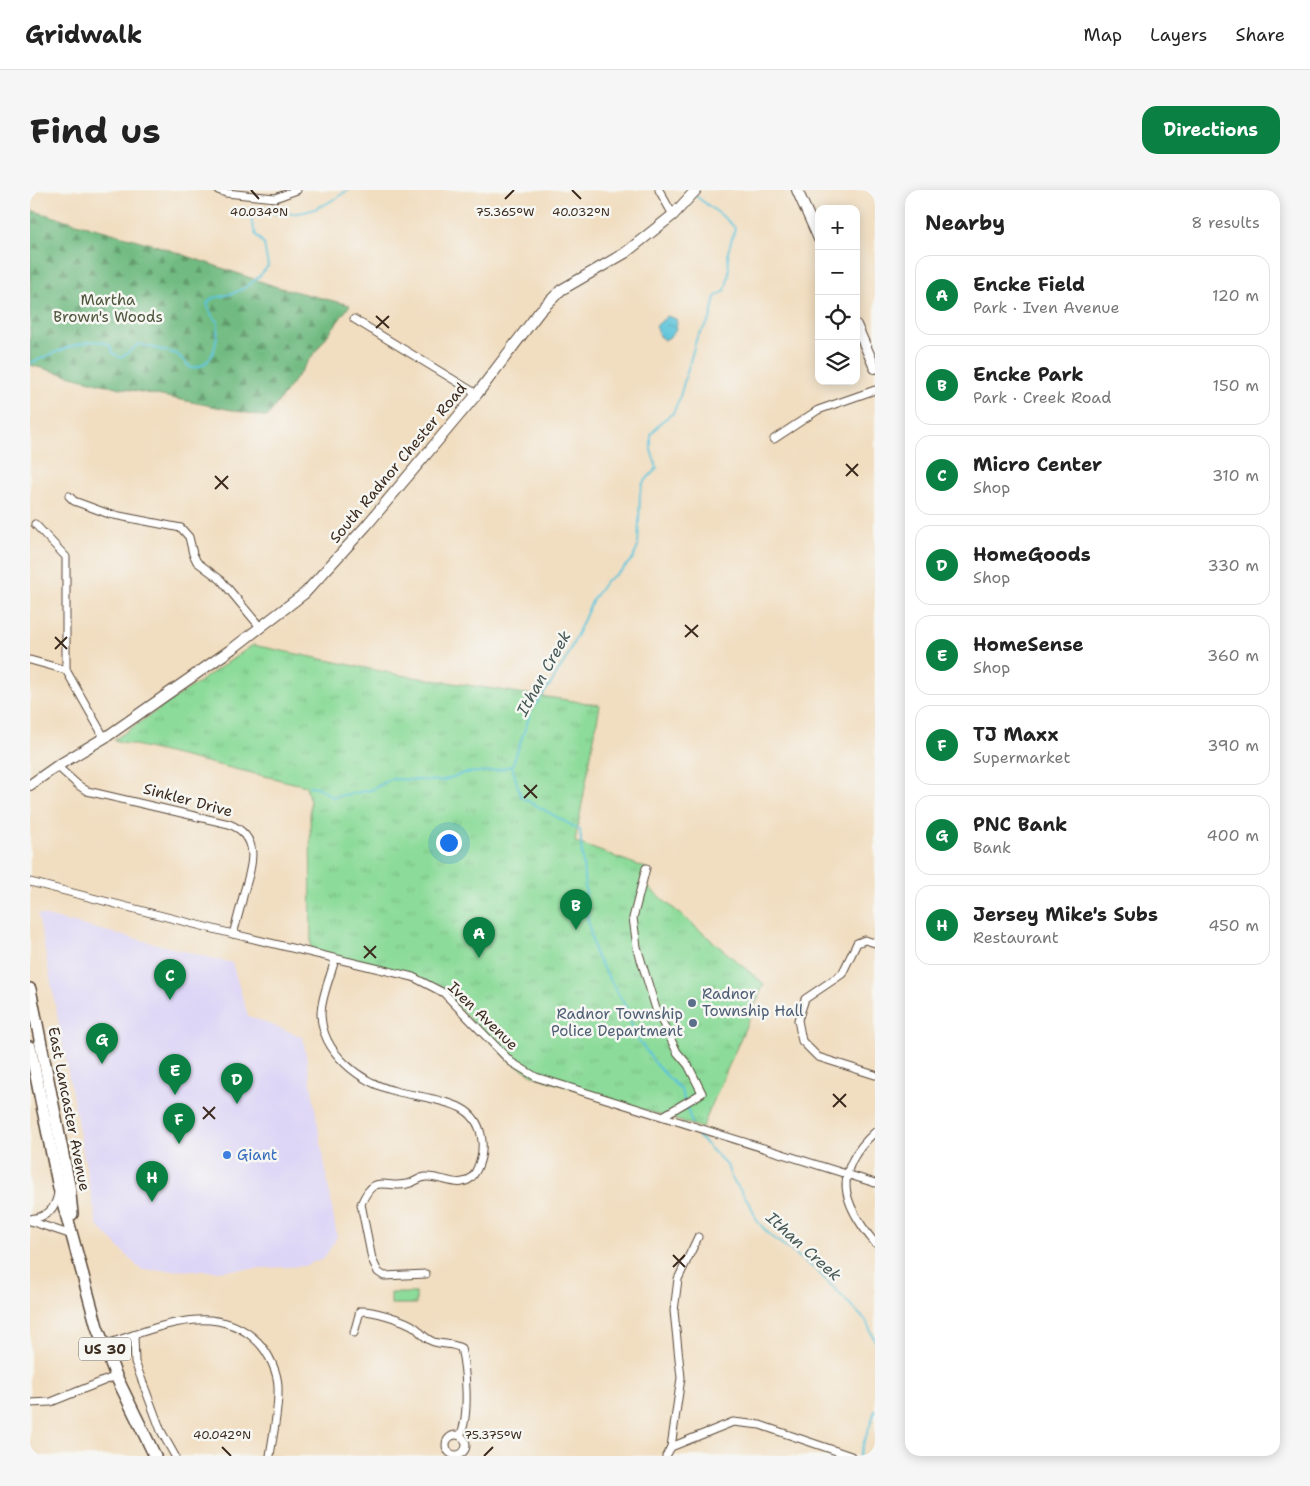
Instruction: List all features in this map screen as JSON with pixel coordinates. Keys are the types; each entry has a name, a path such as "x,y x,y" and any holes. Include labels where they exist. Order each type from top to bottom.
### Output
{"highway":[{"name":"East Lancaster Avenue","path":"30,989 70,1185 74,1236"},
{"name":"East Lancaster Avenue","path":"30,1047 59,1188 74,1236 88,1295 116,1376 154,1456"}],"main road":[{"name":"South Radnor Chester Road","path":"30,785 104,737 261,628 306,593 366,526 477,394 540,311 561,290 625,253 673,215 696,190"},
{"path":"797,190 815,230"},
{"path":"860,334 875,368"}],"street":[{"path":"218,190 226,193 275,198 297,190"},
{"path":"659,190 673,215"},
{"path":"354,319 477,394"},
{"path":"774,439 818,410 875,390"},
{"path":"69,496 74,501 109,514 181,528 189,537 192,554 197,562 221,580 261,628"},
{"path":"35,524 66,557 66,670 104,737"},
{"path":"30,660 66,670"},
{"name":"Sinkler Drive","path":"57,766 87,791 229,824 244,833 252,846 253,858 233,934"},
{"path":"646,868 633,918 637,947 656,1009 677,1052 688,1065 702,1093 663,1116"},
{"name":"Iven Avenue","path":"32,884 412,977 444,993 511,1062 536,1077 875,1183"},
{"path":"875,943 865,940 857,943 842,974 805,998 798,1020 802,1041 818,1057 875,1075"},
{"path":"335,959 321,1014 326,1038 332,1050 355,1070 381,1086 462,1108 475,1122 482,1136 482,1149 476,1170 466,1181 454,1183 425,1177 406,1185 382,1182 374,1186 362,1204 372,1259 378,1272 384,1276 426,1274"},
{"path":"875,1132 854,1154 845,1174 849,1206 875,1243"},
{"path":"30,1220 49,1214 56,1202 59,1188"},
{"path":"30,1220 74,1236"},
{"path":"666,1456 671,1447 681,1378 674,1311 678,1278 698,1237"},
{"path":"354,1333 360,1311 369,1310 415,1327 424,1337 435,1342 454,1344 461,1348 466,1384 463,1428 460,1436"},
{"path":"104,1344 161,1325 199,1319 222,1321 237,1326 261,1345 271,1362 278,1387 270,1456"},
{"path":"134,1335 135,1362 162,1431 175,1456"},
{"path":"30,1403 51,1402 116,1376"},
{"path":"671,1447 733,1422 760,1425 851,1456"},
{"path":"452,1436 460,1436 465,1440 466,1447 461,1453 453,1455 448,1450 447,1442 452,1436"}],"shaded area":[{"path":"38,914 232,963 248,1016 303,1037 337,1237 324,1258 304,1266 214,1271 141,1270 97,1225"}],"green space":[{"name":"Martha Brown's Woods","path":"30,210 155,245 277,287 350,305 267,417 106,385 30,365"},
{"path":"253,645 400,675 600,705 575,842 646,868 643,883 764,984 702,1128 536,1077 511,1062 444,993 413,977 311,953 310,802 306,786 114,740"},
{"path":"391,1293 416,1293 416,1304 391,1304"}],"water":[{"path":"667,316 676,319 677,326 673,334 664,340 659,336 656,326"}],"waterway":[{"path":"30,363 70,346 92,342 110,345 113,353 121,358 139,344 177,354 191,368 205,363 210,358 215,346 218,323 211,314 207,304 212,298 229,295 250,284 268,266 264,244 256,235 251,220 258,211 283,214 305,212 326,204 348,190"},
{"name":"Ithan Creek","path":"692,1123 681,1090 658,1067 635,1035 626,1007 595,954 588,921 580,830 521,797 512,766 532,709 552,682 567,657 593,599 606,581 622,570 633,558 638,547 640,493 643,483 657,468 651,450 651,435 661,422 673,413 679,400 697,337 710,320 715,297 725,291 729,274 728,252 735,228 696,196"},
{"path":"309,786 317,787 333,797 371,790 391,779 441,781 465,773 493,771 512,766"},
{"name":"Ithan Creek","path":"694,1130 727,1165 731,1177 750,1204 757,1221 771,1236 815,1269 840,1294 866,1321 875,1341"},
{"name":"Ithan Creek","path":"859,1456 875,1411"}],"place":[{"name":"Encke Park","path":"576,930"},
{"name":"Encke Field","path":"479,958"},
{"name":"Micro Center","path":"170,1000"},
{"name":"Radnor Township Hall","path":"692,1003"},
{"name":"Radnor Township Police Department","path":"693,1023"},
{"name":"PNC Bank","path":"102,1064"},
{"name":"HomeSense","path":"175,1095"},
{"name":"HomeGoods","path":"237,1104"},
{"name":"TJ Maxx","path":"179,1144"},
{"name":"Giant","path":"227,1155"},
{"name":"Jersey Mike's Subs","path":"152,1202"}]}
